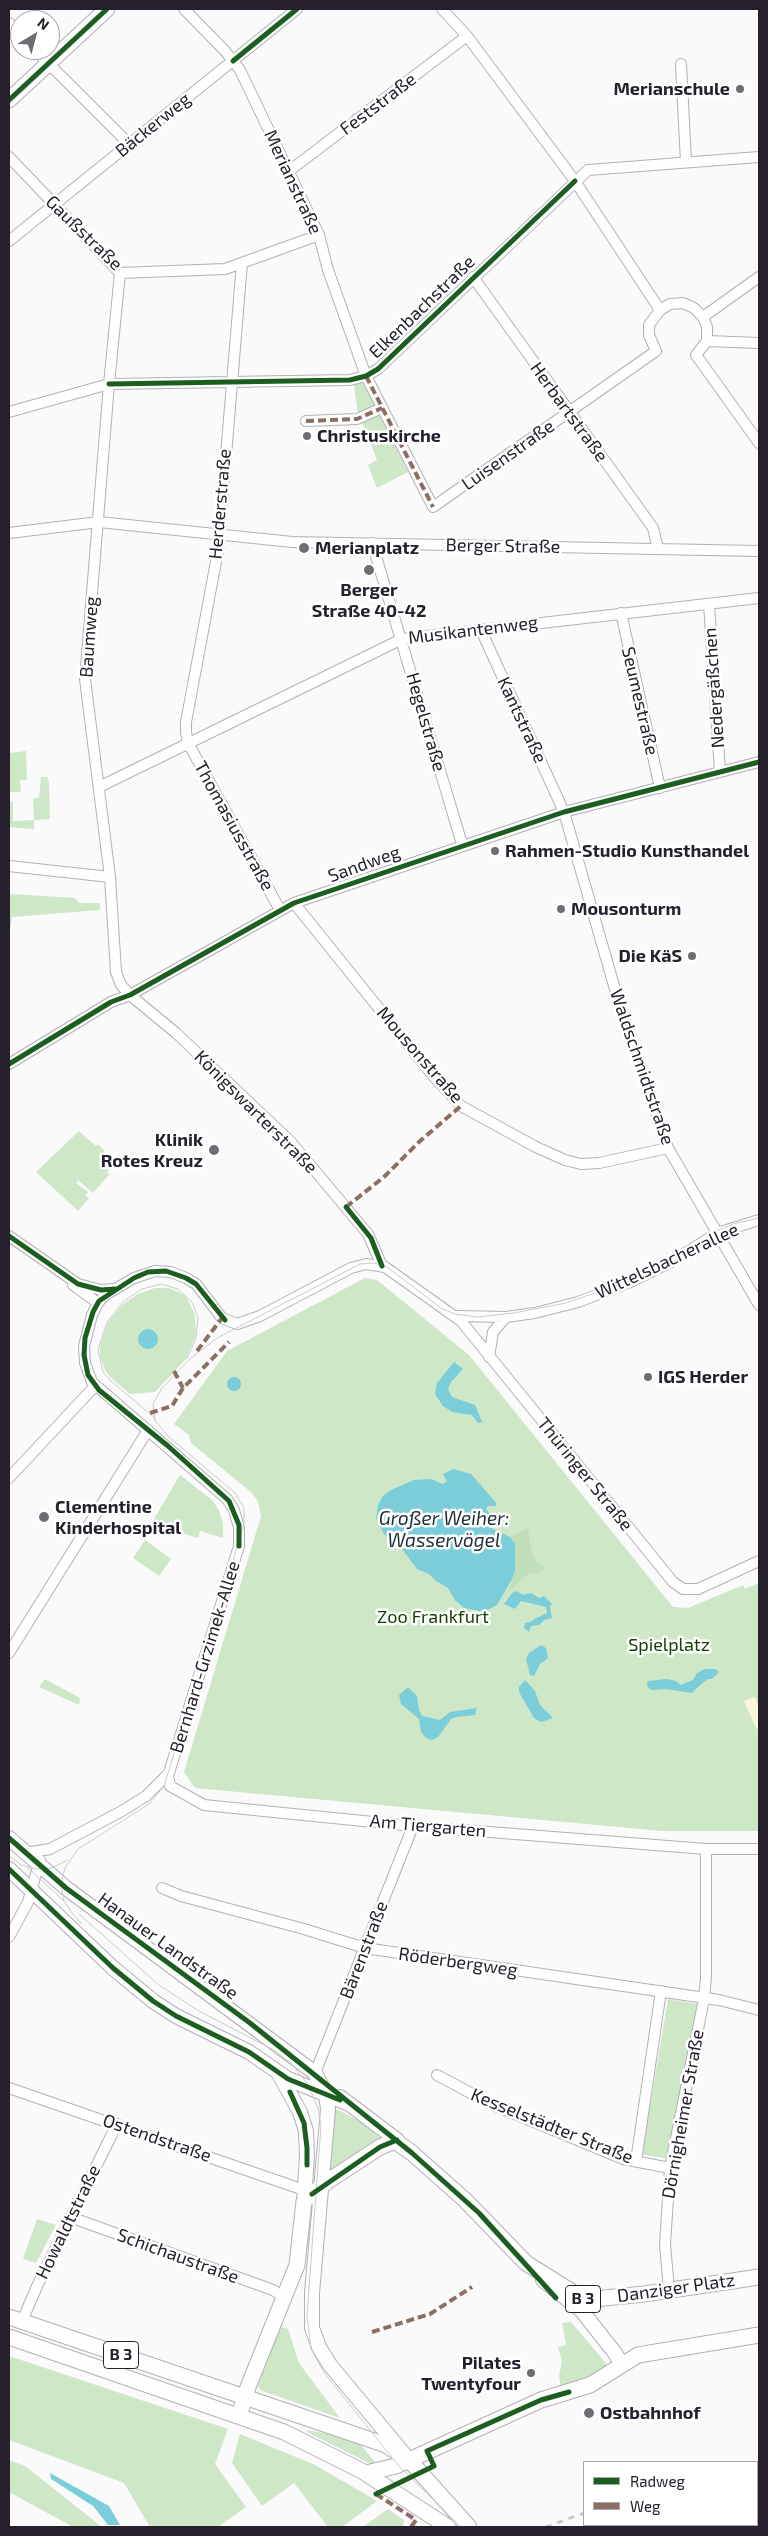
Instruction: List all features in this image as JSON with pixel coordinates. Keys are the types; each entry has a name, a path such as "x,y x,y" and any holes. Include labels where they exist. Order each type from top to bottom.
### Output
{"main road":[{"path":"9,100 108,9"},
{"name":"Hanauer Landstraße","path":"9,1838 37,1865 83,1901 315,2073 326,2095 327,2114 311,2306 315,2338 330,2365 410,2461 469,2527"},
{"path":"9,1869 113,1968 153,2001 186,2021 249,2052 283,2076 347,2103"},
{"path":"283,2076 309,2078 315,2073 347,2103 397,2140"},
{"path":"239,2416 244,2397 298,2258 307,2140 304,2123 298,2107 283,2076"},
{"path":"304,2196 380,2147 397,2140"},
{"name":"B 3","path":"397,2140 465,2200 530,2267 603,2350 622,2364"},
{"name":"Danziger Platz","path":"530,2267 585,2300 759,2277"},
{"name":"B 3","path":"15,2319 244,2397"},
{"path":"366,2473 386,2470 410,2461 542,2400 594,2383 638,2355 759,2335"},
{"name":"B 3","path":"9,2336 239,2416 306,2442 366,2473 448,2527"},
{"name":"Hanauer Landstraße","path":"244,2397 380,2443 410,2461"}],"street":[{"name":"Merianstraße","path":"184,9 240,70 319,235 328,270 366,376"},
{"name":"Bäckerweg","path":"9,241 298,9"},
{"path":"442,9 467,36 574,181 660,310 670,304 683,303 694,308 703,317 707,327 707,341 696,355 759,443"},
{"name":"Feststraße","path":"288,171 467,36"},
{"path":"47,60 129,144"},
{"path":"681,64 686,162"},
{"name":"Gaußstraße","path":"9,157 120,273 225,269 319,235"},
{"name":"Elkenbachstraße","path":"9,412 109,384 350,380 366,376 378,369 574,181 588,170 759,157"},
{"name":"Herderstraße","path":"188,743 186,722 219,536 230,382 242,263"},
{"name":"Baumweg","path":"120,273 85,679 110,877 116,972 121,985 130,995"},
{"name":"Herbartstraße","path":"473,277 653,528 658,549"},
{"path":"703,317 759,277"},
{"name":"Luisenstraße","path":"382,408 433,507 656,351 649,334 650,325 660,310"},
{"path":"707,341 759,342"},
{"path":"306,421 357,419 382,408 366,376"},
{"name":"Berger Straße","path":"9,533 98,522 219,536 292,542 759,551"},
{"name":"Hegelstraße","path":"372,544 462,844"},
{"name":"Musikantenweg","path":"100,787 402,639 480,628 759,598"},
{"name":"Nedergäßchen","path":"709,604 720,772"},
{"name":"Seumestraße","path":"621,614 660,788"},
{"name":"Kantstraße","path":"480,628 564,812"},
{"name":"Thomasiusstraße","path":"188,743 280,910"},
{"name":"Sandweg","path":"9,1064 112,1002 130,995 294,903 462,844 564,812 759,762"},
{"name":"Waldschmidtstraße","path":"564,812 619,1003 668,1148 759,1305"},
{"path":"9,866 110,877"},
{"name":"Mousonstraße","path":"294,903 435,1078 461,1106 536,1147 565,1160 580,1164 599,1163 668,1148"},
{"name":"Königswarterstraße","path":"130,995 176,1033 291,1142 368,1234 382,1266"},
{"name":"Wittelsbacherallee","path":"456,1316 506,1316 535,1313 578,1302 628,1283 674,1261 717,1233 759,1220"},
{"path":"9,1236 98,1303"},
{"path":"9,1478 95,1386 86,1367 84,1346 98,1303 116,1289 148,1272 176,1273 196,1284 225,1320 234,1324 247,1321 351,1268 366,1264 382,1266"},
{"name":"Thüringer Straße","path":"382,1266 398,1274 441,1309 456,1316 673,1582 683,1589 698,1589 759,1561"},
{"path":"59,1273 84,1286 101,1290 116,1289"},
{"path":"489,1357 493,1332 506,1316"},
{"name":"Bernhard-Grzimek-Allee","path":"95,1386 229,1501 239,1525 240,1546 170,1772"},
{"path":"9,1653 148,1430"},
{"path":"25,1853 50,1849 141,1799 170,1772"},
{"name":"Am Tiergarten","path":"170,1772 168,1782 170,1786 204,1804 413,1826 706,1849 759,1849"},
{"name":"Bärenstraße","path":"315,2073 413,1826"},
{"path":"9,1937 32,1892 37,1865 50,1849"},
{"name":"Dörnigheimer Straße","path":"669,2290 665,2244 670,2168 704,1999 706,1977 706,1849"},
{"name":"Röderbergweg","path":"162,1888 181,1896 304,1929 365,1948 719,2000 759,2010"},
{"path":"636,2162 661,1991"},
{"name":"Kesselstädter Straße","path":"437,2076 494,2105 610,2154 636,2162 670,2168"},
{"name":"Ostendstraße","path":"9,2088 117,2124 304,2196"},
{"name":"Howaldtstraße","path":"15,2319 117,2124"},
{"name":"Schichaustraße","path":"70,2217 273,2290 284,2297"}],"green space":[{"path":"364,381 377,408 358,415 354,385"},
{"path":"379,414 408,472 377,488 368,465 377,460 362,422"},
{"path":"26,751 27,780 20,780 21,792 9,792 9,753"},
{"path":"41,777 47,777 49,783 50,819 34,820 33,798 39,798"},
{"path":"9,801 13,802 13,821 34,820 34,829 9,827"},
{"path":"10,894 75,898 79,903 100,903 100,910 12,917 9,937"},
{"path":"79,1131 96,1146 98,1144 115,1163 106,1173 110,1174 93,1193 78,1180 76,1183 88,1192 85,1196 89,1198 78,1211 36,1172"},
{"name":"Zoo Frankfurt","path":"365,1278 377,1280 469,1355 673,1607 688,1608 743,1585 745,1589 759,1583 759,1831 662,1831 195,1788 184,1772 261,1516 258,1502 252,1493 191,1443 189,1435 174,1424 227,1351"},
{"path":"155,1288 169,1288 183,1294 195,1315 196,1335 186,1359 155,1392 130,1394 111,1378 105,1370 100,1357 100,1345 108,1322 122,1305 138,1294"},
{"path":"180,1475 212,1500 219,1510 223,1523 223,1538 200,1531 198,1538 151,1524"},
{"path":"528,1528 531,1552 537,1563 545,1567 541,1572 528,1574 508,1592 515,1571 515,1544 510,1537"},
{"path":"145,1540 171,1559 159,1576 133,1558"},
{"path":"45,1679 80,1698 79,1705 39,1687"},
{"path":"668,1999 697,2004 668,2159 642,2154"},
{"path":"334,2108 361,2122 381,2139 325,2173"},
{"path":"37,2219 56,2225 36,2263 23,2259"},
{"path":"571,2322 607,2366 603,2372 561,2390 559,2376 562,2362 558,2347 566,2345 562,2323"},
{"path":"278,2326 288,2329 299,2363 340,2418 260,2390 258,2385"},
{"path":"9,2356 228,2429 215,2464 246,2507 218,2527 150,2527 124,2483 9,2440"},
{"path":"308,2430 357,2440 377,2465 371,2464 307,2432"},
{"path":"240,2434 315,2465 377,2501 342,2527 328,2527 294,2483 262,2506 232,2463"},
{"path":"9,2460 25,2466 102,2527 73,2527 9,2492"},
{"path":"388,2509 404,2520 403,2527 363,2527"}],"sand":[{"path":"755,1697 759,1708 759,1730 756,1728 744,1701"}],"water":[{"path":"144,1329 152,1329 158,1335 158,1343 152,1349 144,1349 138,1343 138,1335"},
{"path":"454,1362 463,1369 451,1382 448,1389 452,1397 475,1405 482,1422 478,1423 472,1415 452,1412 443,1406 435,1394 437,1383"},
{"path":"234,1377 239,1379 241,1384 239,1389 234,1391 229,1389 227,1384 229,1379"},
{"name":"Großer Weiher: Wasservögel","path":"453,1469 471,1474 497,1504 495,1506 488,1506 486,1509 496,1520 489,1527 510,1537 515,1544 515,1571 512,1579 497,1605 484,1612 464,1608 455,1600 448,1588 429,1574 417,1569 402,1549 384,1534 376,1519 378,1505 383,1496 391,1490 414,1480 431,1479 443,1484 447,1481 443,1474"},
{"path":"517,1591 523,1595 531,1593 539,1598 544,1596 552,1604 550,1607 552,1618 544,1620 539,1625 531,1626 529,1632 524,1628 525,1623 531,1622 547,1613 546,1607 521,1601 515,1609 504,1604 512,1593"},
{"path":"541,1645 546,1648 548,1658 540,1664 534,1676 530,1675 526,1659 529,1653"},
{"path":"705,1669 715,1669 719,1672 692,1693 666,1689 651,1690 647,1686 648,1681 667,1679 676,1681 680,1685 693,1680 697,1673"},
{"path":"525,1680 535,1691 540,1705 553,1718 541,1722 534,1718 519,1692 519,1687"},
{"path":"408,1687 417,1696 422,1716 440,1720 450,1712 477,1708 475,1715 451,1719 438,1737 432,1740 426,1738 421,1732 419,1719 401,1704 399,1695"},
{"path":"50,2473 109,2506 120,2525 108,2525 93,2506 51,2479"}],"tram line":[{"path":"9,104 110,9"},
{"path":"82,1924 64,1901 61,1884 65,1868 78,1849 149,1804 164,1786 244,1524 244,1508 235,1493 168,1436 155,1421 153,1404 162,1388 191,1358 217,1338 360,1264 374,1263 387,1267 441,1308 455,1314 478,1317 514,1313 566,1303 612,1287 672,1259 716,1231 733,1224 759,1218"},
{"path":"156,1419 103,1372 98,1350 107,1322 123,1302 142,1289 161,1284 178,1289 192,1302 198,1318 196,1338 187,1359"},
{"path":"9,1856 21,1865 36,1869 51,1868 68,1860"},
{"path":"27,1867 64,1901"},
{"path":"79,1914 160,1986 199,2011 272,2049 290,2062 307,2083 318,2108 321,2126 307,2315 311,2349 323,2371 398,2465 461,2527"}],"railway":[{"path":"546,2527 583,2513"},
{"path":"587,2527 592,2526"}],"marked path":[{"path":"366,376 433,507"},
{"path":"306,421 357,419 382,408"},
{"path":"346,1207 384,1177 420,1141 461,1106"},
{"path":"197,1351 222,1318"},
{"path":"150,1413 172,1406 183,1388 229,1342"},
{"path":"174,1371 183,1388"},
{"path":"372,2332 430,2314 472,2287"},
{"path":"376,2494 416,2520 411,2527"}],"cycle path":[{"path":"9,100 107,9"},
{"path":"233,61 297,9"},
{"path":"109,384 350,380 366,376 378,369 575,181"},
{"path":"9,1064 111,1002 130,995 294,903 564,812 759,762"},
{"path":"346,1207 371,1238 382,1266"},
{"path":"9,1236 78,1284 101,1290 115,1289"},
{"path":"225,1320 196,1284 186,1278 166,1271 148,1272 134,1278 99,1301 93,1312 85,1338 84,1355 88,1375 99,1390 168,1446 229,1501 239,1525 239,1546"},
{"path":"9,1838 66,1888 250,2023 412,2153 479,2213 556,2298"},
{"path":"9,1869 113,1968 153,2001 176,2016 249,2052 288,2079 340,2100"},
{"path":"290,2092 304,2123 307,2165"},
{"path":"312,2194 380,2147 397,2140"},
{"path":"376,2494 434,2466 427,2451 541,2400 569,2392"}],"place":[{"name":"Merianschule","path":"740,89"},
{"name":"Christuskirche","path":"307,436"},
{"name":"Merianplatz","path":"304,548"},
{"name":"Berger Straße 40-42","path":"369,570"},
{"name":"Rahmen-Studio Kunsthandel","path":"495,851"},
{"name":"Mousonturm","path":"561,909"},
{"name":"Die KäS","path":"692,956"},
{"name":"Klinik Rotes Kreuz","path":"214,1150"},
{"name":"IGS Herder","path":"648,1377"},
{"name":"Clementine Kinderhospital","path":"44,1517"},
{"name":"Pilates Twentyfour","path":"531,2373"},
{"name":"Ostbahnhof","path":"589,2413"}],"park label":[{"name":"Spielplatz","path":"669,1645"}]}
